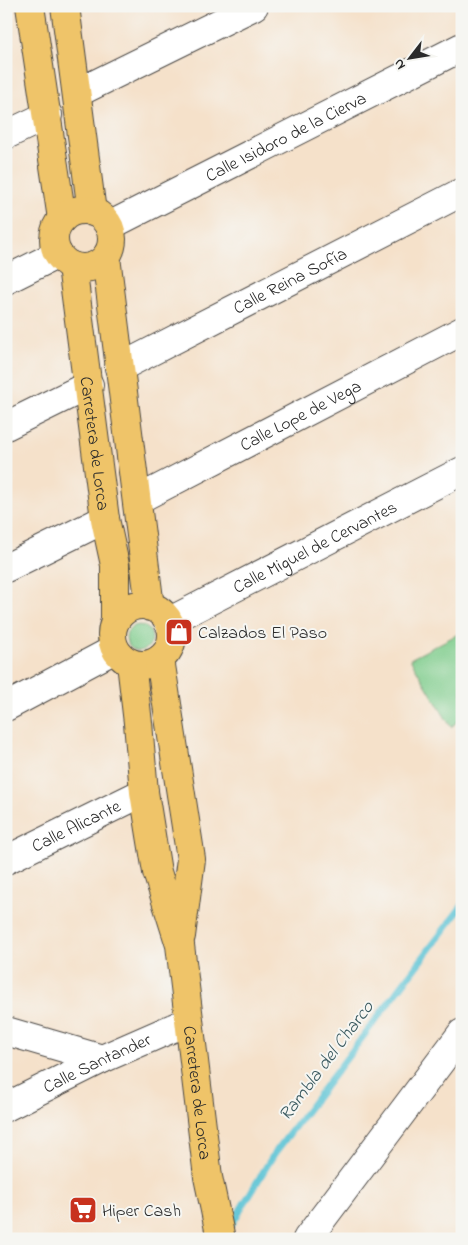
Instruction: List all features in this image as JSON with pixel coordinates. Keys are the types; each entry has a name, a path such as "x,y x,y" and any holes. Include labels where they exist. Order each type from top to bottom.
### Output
{"main road":[{"name":"Carretera de Lorca","path":"30,6 48,114 62,219 58,224 54,239 65,260 88,385 105,519 115,565 115,621"},
{"name":"Carretera de Lorca","path":"65,6 77,93 100,219 112,241 106,257 137,500 159,615"},
{"path":"62,219 74,211 83,210 100,219"},
{"path":"65,260 88,268 96,265 106,257"},
{"path":"141,605 159,615 171,631 170,645 167,652 160,659 146,665 123,656 112,633 115,621 121,614 127,609 141,605"},
{"name":"Carretera de Lorca","path":"123,656 138,723 144,792 157,872 180,945 208,1176 222,1239"},
{"name":"Carretera de Lorca","path":"160,659 191,858 180,945"}],"street":[{"path":"77,93 254,6"},
{"name":"Calle Isidoro de la Cierva","path":"100,219 462,46"},
{"path":"6,135 48,114"},
{"name":"Calle Reina Sofía","path":"120,368 462,192"},
{"path":"6,280 65,260"},
{"name":"Calle Lope de Vega","path":"137,500 462,330"},
{"path":"6,426 88,385"},
{"name":"Calle Miguel de Cervantes","path":"159,615 462,471"},
{"path":"6,568 105,519"},
{"path":"6,707 123,656"},
{"name":"Calle Alicante","path":"6,860 144,792"},
{"name":"Calle Santander","path":"6,1107 102,1059 189,1021"},
{"path":"6,1031 102,1059"},
{"path":"307,1239 462,1033"}],"green space":[{"path":"139,625 148,629 152,638 148,647 139,651 130,647 126,638 130,629"},
{"path":"462,632 462,718 451,727 410,659"}],"waterway":[{"name":"Rambla del Charco","path":"227,1232 274,1154 462,906"}],"place":[{"name":"Calzados El Paso","path":"179,632"},
{"name":"Hiper Cash","path":"83,1210"}]}
